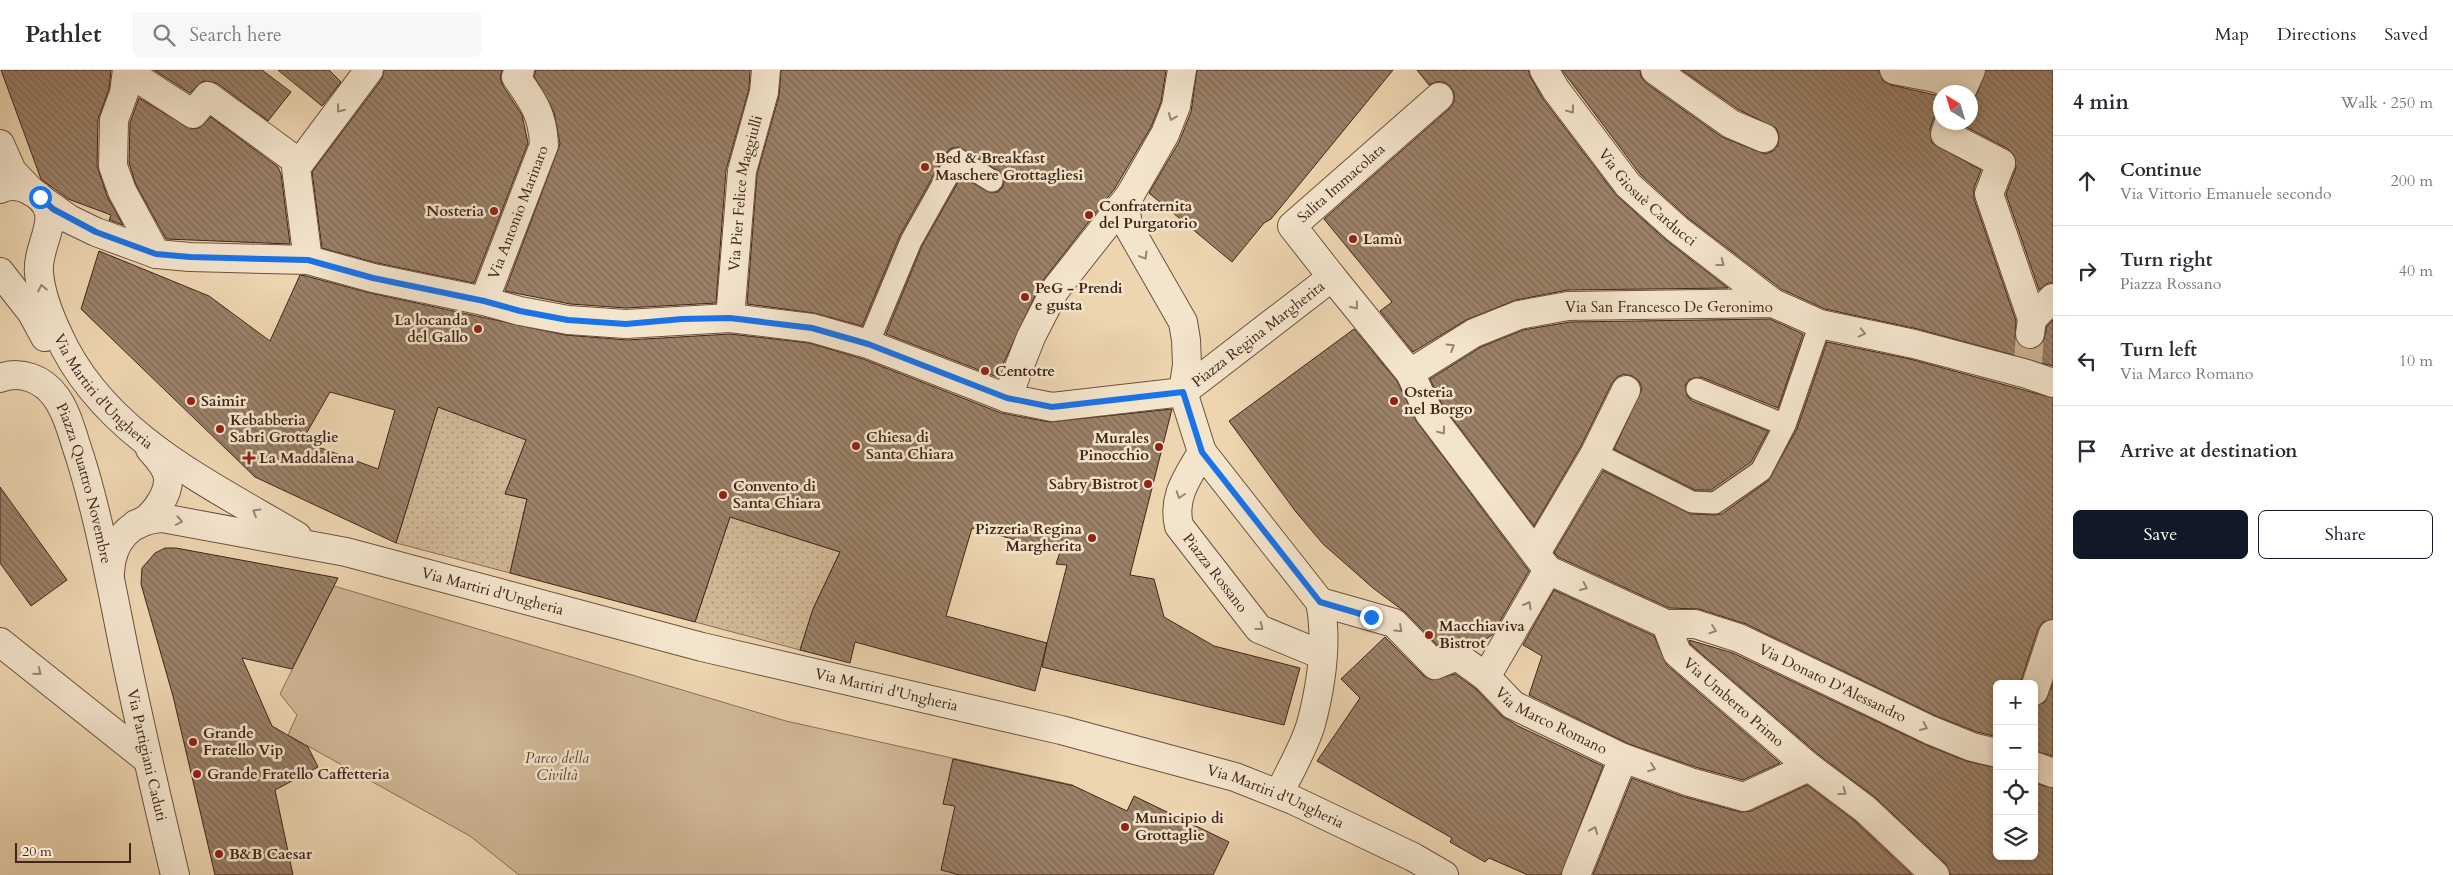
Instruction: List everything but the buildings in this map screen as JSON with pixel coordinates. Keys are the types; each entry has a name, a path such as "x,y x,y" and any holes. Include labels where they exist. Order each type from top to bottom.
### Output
{"street":[{"path":"308,260 296,174 298,162 369,70"},
{"name":"Via Antonio Marinaro","path":"484,301 544,145 544,130 535,103 516,77 520,70"},
{"name":"Via Pier Felice Maggiulli","path":"730,318 742,171 764,92 766,70"},
{"path":"1007,398 1031,337 1055,290 1130,195 1165,134 1176,106 1182,70"},
{"name":"Via Giosuè Carducci","path":"1544,70 1556,90 1628,185 1677,229 1773,303"},
{"path":"1655,70 1731,124 1764,138"},
{"path":"1894,70 1965,83"},
{"path":"156,254 122,191 113,166 114,120 124,93 128,71 193,114 208,96 298,162"},
{"name":"Salita Immacolata","path":"1332,277 1292,226 1439,97"},
{"path":"1946,130 1945,134 2001,163 1989,194 2031,327 2053,298"},
{"path":"2,163 38,197"},
{"path":"0,189 20,185 69,219 96,232 156,254 190,257 308,260 373,278 568,320 626,324 682,319 730,318 812,328 868,344 1007,398 1052,407 1183,392 1202,452 1320,602 1325,626 1310,726 1279,794"},
{"name":"Piazza Regina Margherita","path":"1130,195 1126,212 1128,226 1182,322 1186,340 1187,365 1183,392"},
{"name":"Via Martiri d'Ungheria","path":"38,197 50,217 49,228 39,253 38,263 45,303 78,373 114,414 140,437 192,473 313,546"},
{"path":"0,273 32,313 45,337 59,382 67,418"},
{"name":"Piazza Regina Margherita","path":"1183,392 1332,277 1410,373"},
{"name":"Via San Francesco De Geronimo","path":"1410,373 1474,333 1519,314 1568,306 1773,303 1820,324 2028,368 2053,383"},
{"path":"1186,340 1196,350 1206,355 1221,355 1239,349"},
{"path":"1410,373 1429,413 1542,562 1666,624"},
{"name":"Piazza Quattro Novembre","path":"0,378 8,375 26,376 44,384 57,398 67,418 92,497 110,572 121,635"},
{"name":"Via Marco Romano","path":"1486,677 1626,390"},
{"path":"110,572 112,552 127,532 157,507 165,495 168,478 162,462 140,437"},
{"name":"Piazza Rossano","path":"1202,452 1180,492 1176,511 1179,526 1259,629 1322,655"},
{"path":"92,497 102,513 120,525 140,523"},
{"name":"Via Martiri d'Ungheria","path":"140,523 162,518 346,552 702,647 1061,730 1235,777 1279,794 1413,857 1444,875"},
{"name":"Via Marco Romano","path":"1320,602 1394,623 1435,665 1457,656 1486,677 1513,705 1623,758 1690,782 1744,797 1809,767"},
{"name":"Via Donato D'Alessandro","path":"1666,624 1695,624 1739,638 1930,730 1972,747 1993,752"},
{"name":"Via Umberto Primo","path":"1666,624 1677,653 1809,767 1865,809 1935,875"},
{"path":"2038,680 2053,634"},
{"name":"Via Partigiani Caduti","path":"121,635 175,875"},
{"path":"0,642 148,760"},
{"name":"Via Marco Romano","path":"1576,875 1623,758"},
{"path":"2038,767 2053,773"}],"lane":[{"path":"868,344 912,241 957,159 992,180"},
{"path":"1595,453 1692,502 1715,503 1761,471 1785,425 1820,324"},
{"path":"1697,389 1785,425"}],"green space":[{"path":"438,407 489,426 531,428 505,493 527,499 510,573 396,543"},
{"path":"730,517 840,552 813,609 800,650 695,622"},
{"name":"Parco della Civiltà","path":"334,586 786,721 1073,785 1029,875 519,875 470,836 288,735 297,715 280,694"}],"tunnel":[{"path":"2028,362 2030,334"}],"place":[{"name":"Bed & Breakfast Maschere Grottagliesi","path":"925,167"},
{"name":"Nosteria","path":"494,211"},
{"name":"Confraternita del Purgatorio","path":"1089,215"},
{"name":"Lamù","path":"1353,239"},
{"name":"PeG - Prendi e gusta","path":"1025,297"},
{"name":"La locanda del Gallo","path":"478,329"},
{"name":"Centotre","path":"985,371"},
{"name":"Saimir","path":"191,401"},
{"name":"Osteria nel Borgo","path":"1394,401"},
{"name":"Kebabberia Sabri Grottaglie","path":"220,429"},
{"name":"Chiesa di Santa Chiara","path":"856,446"},
{"name":"Murales Pinocchio","path":"1159,447"},
{"name":"La Maddalena","path":"249,458"},
{"name":"Sabry Bistrot","path":"1148,484"},
{"name":"Convento di Santa Chiara","path":"723,495"},
{"name":"Pizzeria Regina Margherita","path":"1092,538"},
{"name":"Macchiaviva Bistrot","path":"1429,635"},
{"name":"Grande Fratello Vip","path":"193,742"},
{"name":"Grande Fratello Caffetteria","path":"197,774"},
{"name":"Municipio di Grottaglie","path":"1125,827"},
{"name":"B&B Caesar","path":"219,854"}],"route":[{"path":"40,197 53,209 69,219 96,232 156,254 190,257 308,260 373,278 568,320 626,324 682,319 730,318 812,328 868,344 1007,398 1052,407 1183,392 1202,452 1320,602 1371,617"}]}
